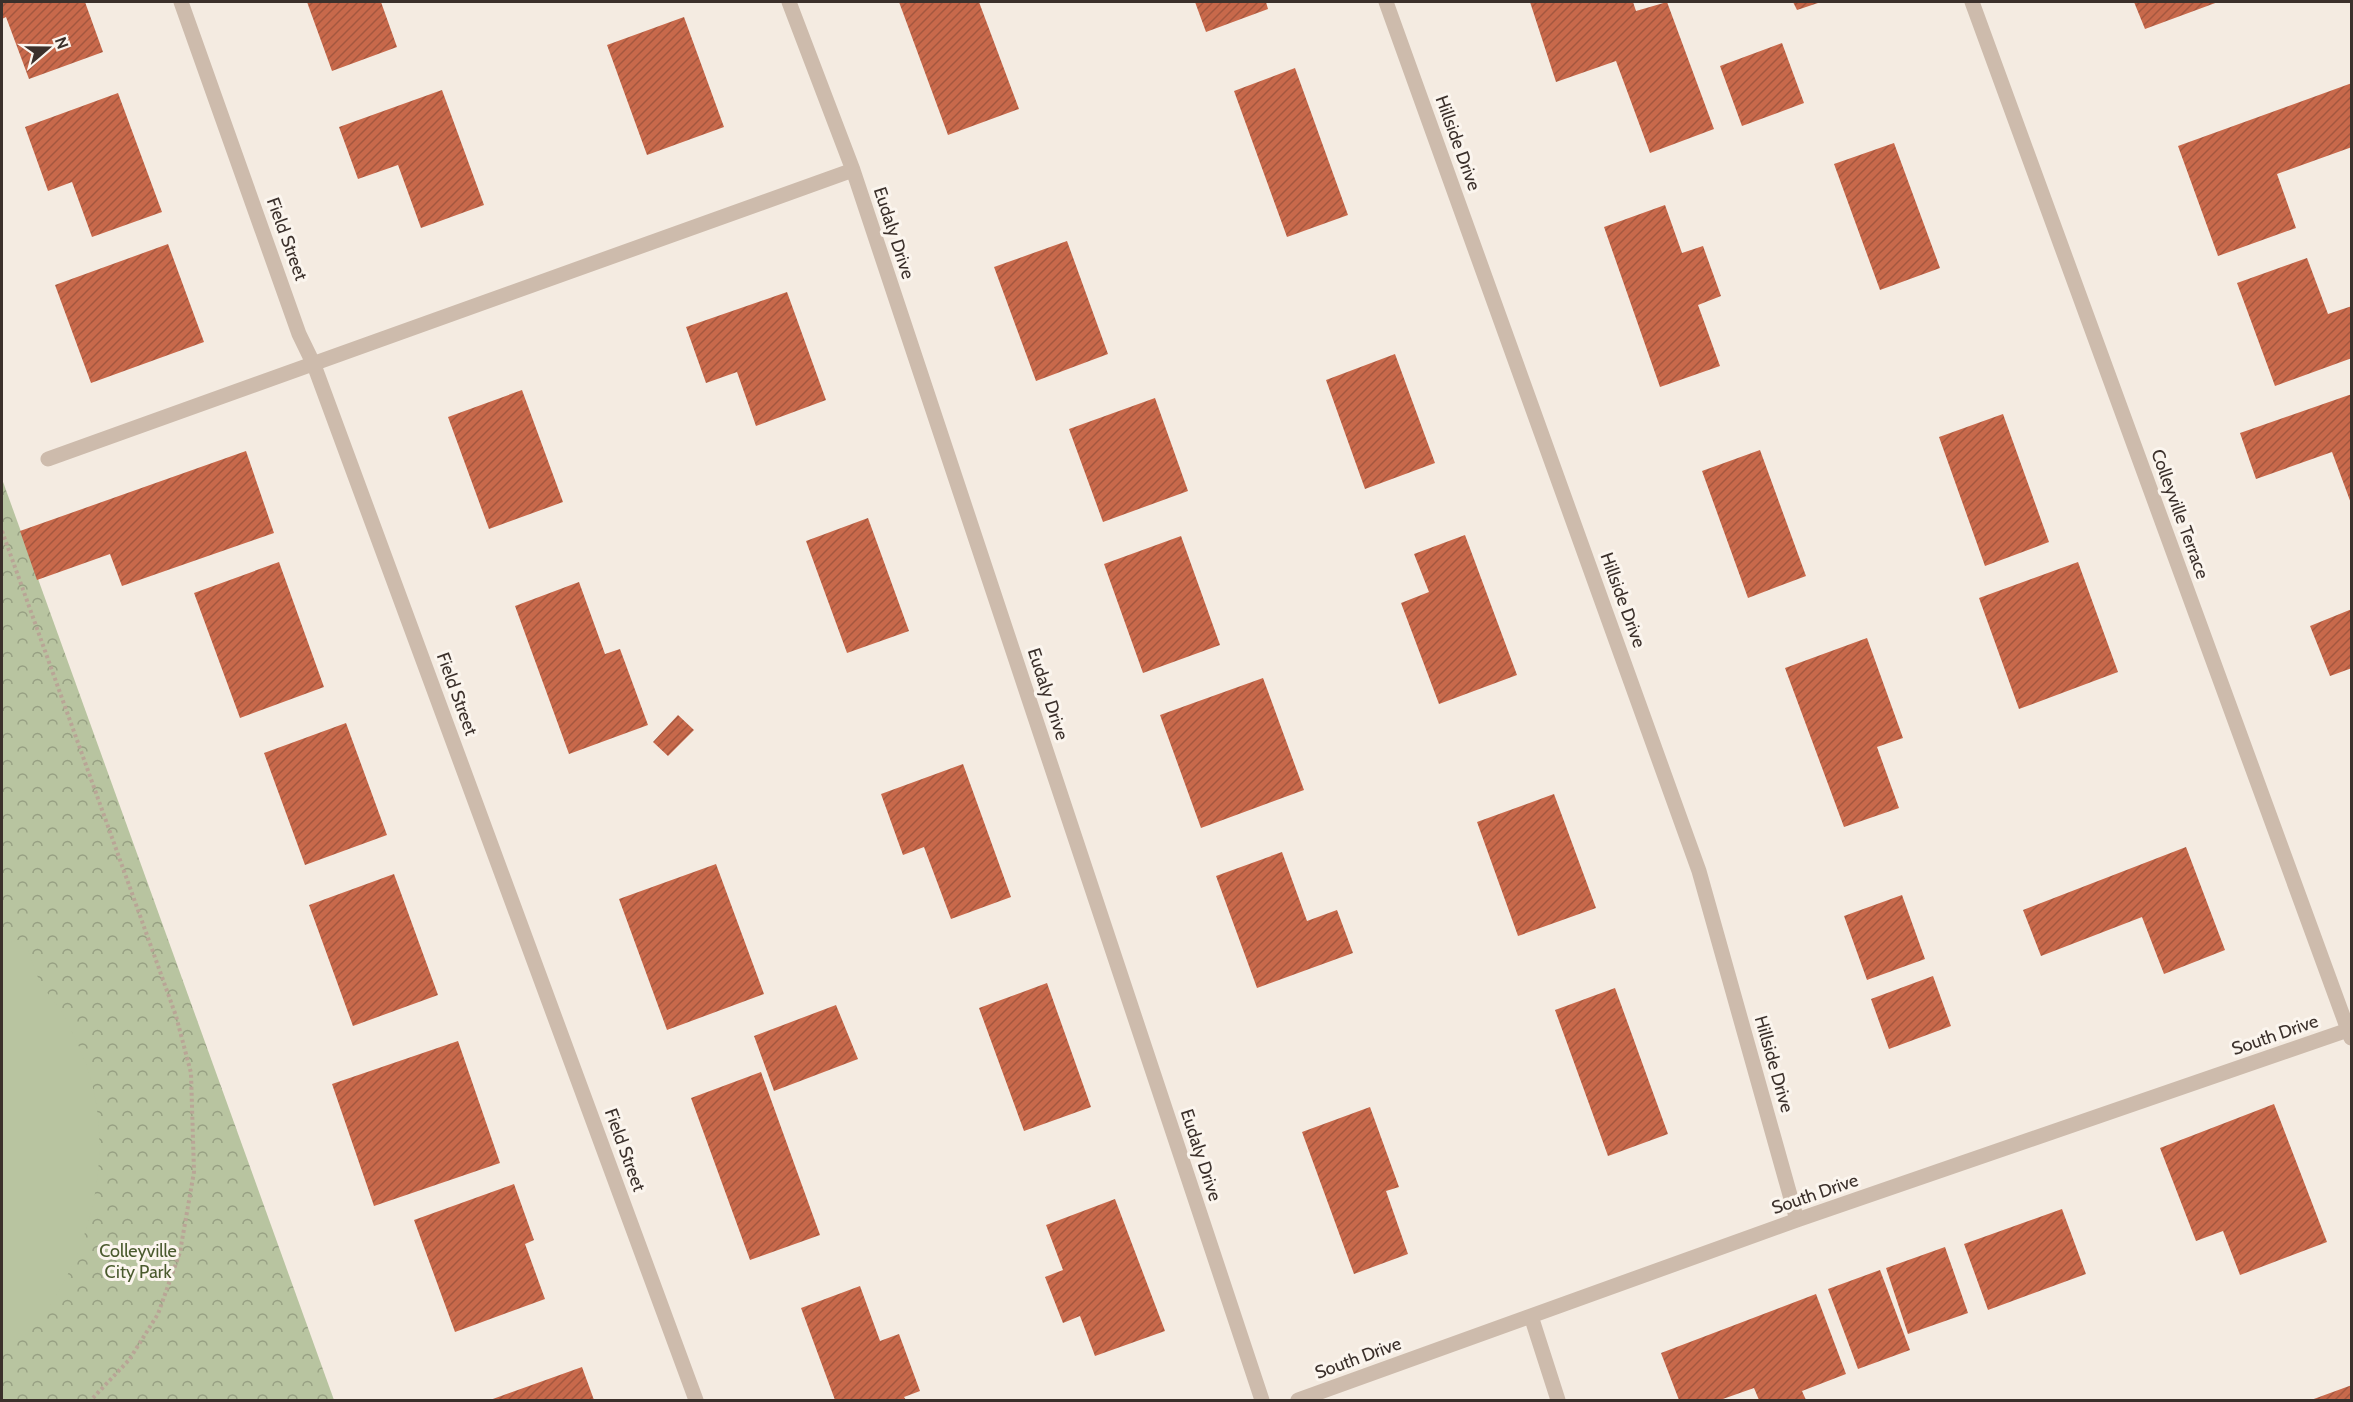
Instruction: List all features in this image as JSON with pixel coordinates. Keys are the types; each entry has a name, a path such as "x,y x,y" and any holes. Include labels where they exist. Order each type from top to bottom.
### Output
{"street":[{"name":"Field Street","path":"181,2 299,334 314,365 696,1401"},
{"name":"Eudaly Drive","path":"789,2 853,170 1262,1401"},
{"name":"Hillside Drive","path":"1386,2 1699,871 1797,1221"},
{"name":"Colleyville Terrace","path":"1972,2 2350,1035"},
{"path":"48,459 853,170"},
{"name":"South Drive","path":"1298,1401 1797,1221 2350,1035"},
{"path":"1531,1316 1558,1401"}],"path":[{"path":"2,531 176,1016 191,1073 194,1172 180,1252 158,1314 129,1360 91,1401"}],"green space":[{"name":"Colleyville City Park","path":"2,479 334,1400 2,1400"},
{"path":"24,938 39,980 65,1017 86,1064 95,1095 99,1127 99,1160 88,1224 63,1284 41,1317 2,1356 2,945"}],"building":[{"path":"2,2 85,2 103,52 29,79 6,17 2,19"},
{"path":"307,2 381,2 397,47 332,71"},
{"path":"899,2 979,2 1019,109 948,135"},
{"path":"1195,2 1266,2 1268,9 1206,32"},
{"path":"1530,2 1633,2 1636,11 1667,2 1714,129 1650,153 1616,61 1556,82"},
{"path":"1793,2 1821,2 1797,10"},
{"path":"2134,2 2218,2 2145,29"},
{"path":"684,17 724,127 647,155 607,45"},
{"path":"1782,43 1804,103 1742,126 1720,66"},
{"path":"1295,68 1348,215 1287,237 1234,91"},
{"path":"2352,83 2352,147 2277,174 2296,228 2218,256 2178,146"},
{"path":"442,90 484,205 421,228 398,165 358,179 339,127"},
{"path":"118,93 162,212 92,237 72,182 48,191 25,127"},
{"path":"1894,143 1940,268 1880,290 1834,164"},
{"path":"1665,205 1682,253 1703,246 1721,296 1698,305 1720,366 1660,387 1604,227"},
{"path":"1067,241 1108,354 1036,381 994,267"},
{"path":"168,244 204,342 91,383 55,285"},
{"path":"2307,258 2328,314 2352,306 2352,358 2275,386 2237,283"},
{"path":"787,292 826,400 756,426 737,372 706,383 686,327"},
{"path":"1395,354 1435,463 1365,489 1326,380"},
{"path":"522,390 563,502 489,529 448,417"},
{"path":"2352,394 2352,506 2332,452 2256,479 2240,433"},
{"path":"1155,398 1188,491 1103,522 1069,429"},
{"path":"2003,414 2049,542 1985,566 1939,437"},
{"path":"1760,450 1806,576 1748,598 1702,471"},
{"path":"246,451 274,533 122,586 110,554 37,580 20,531"},
{"path":"868,518 909,631 847,653 806,541"},
{"path":"1465,535 1517,675 1439,704 1401,603 1429,592 1414,554"},
{"path":"1181,536 1220,645 1143,673 1104,564"},
{"path":"279,562 324,687 240,718 194,593"},
{"path":"2078,562 2118,672 2019,709 1979,598"},
{"path":"579,582 605,654 620,649 648,725 569,754 515,606"},
{"path":"2352,609 2352,668 2330,676 2310,626"},
{"path":"1867,638 1903,738 1877,747 1899,808 1844,827 1785,668"},
{"path":"1263,678 1304,790 1201,828 1160,715"},
{"path":"678,715 694,730 668,756 653,742"},
{"path":"346,723 387,835 305,865 264,753"},
{"path":"963,764 1011,897 951,919 924,847 903,855 881,794"},
{"path":"1554,794 1596,908 1518,936 1477,822"},
{"path":"2186,847 2225,950 2164,974 2142,917 2041,956 2023,910"},
{"path":"1282,852 1307,921 1337,910 1353,953 1257,988 1216,876"},
{"path":"716,864 764,994 667,1030 619,899"},
{"path":"394,874 438,995 353,1026 309,905"},
{"path":"1902,895 1925,959 1867,980 1844,916"},
{"path":"1933,976 1951,1026 1889,1049 1871,999"},
{"path":"1047,983 1091,1107 1024,1131 979,1008"},
{"path":"1615,988 1668,1134 1608,1156 1555,1010"},
{"path":"836,1005 858,1059 774,1091 754,1036"},
{"path":"458,1041 500,1163 374,1206 332,1084"},
{"path":"761,1072 820,1235 750,1260 691,1098"},
{"path":"2274,1104 2327,1242 2240,1275 2223,1231 2196,1241 2160,1148"},
{"path":"1370,1107 1399,1187 1386,1191 1408,1254 1354,1274 1302,1132"},
{"path":"514,1184 534,1240 525,1244 545,1299 455,1332 414,1220"},
{"path":"1115,1199 1165,1331 1095,1356 1080,1316 1063,1323 1045,1277 1063,1270 1046,1225"},
{"path":"2062,1209 2086,1274 1988,1310 1964,1244"},
{"path":"1945,1247 1968,1313 1908,1334 1886,1268"},
{"path":"1880,1270 1910,1350 1858,1369 1828,1289"},
{"path":"860,1286 880,1341 899,1334 920,1391 904,1397 906,1400 835,1400 801,1308"},
{"path":"1816,1294 1846,1374 1802,1391 1806,1400 1759,1400 1754,1388 1720,1400 1679,1400 1661,1353"},
{"path":"582,1367 594,1400 490,1400"},
{"path":"2352,1385 2352,1400 2311,1400"}]}
